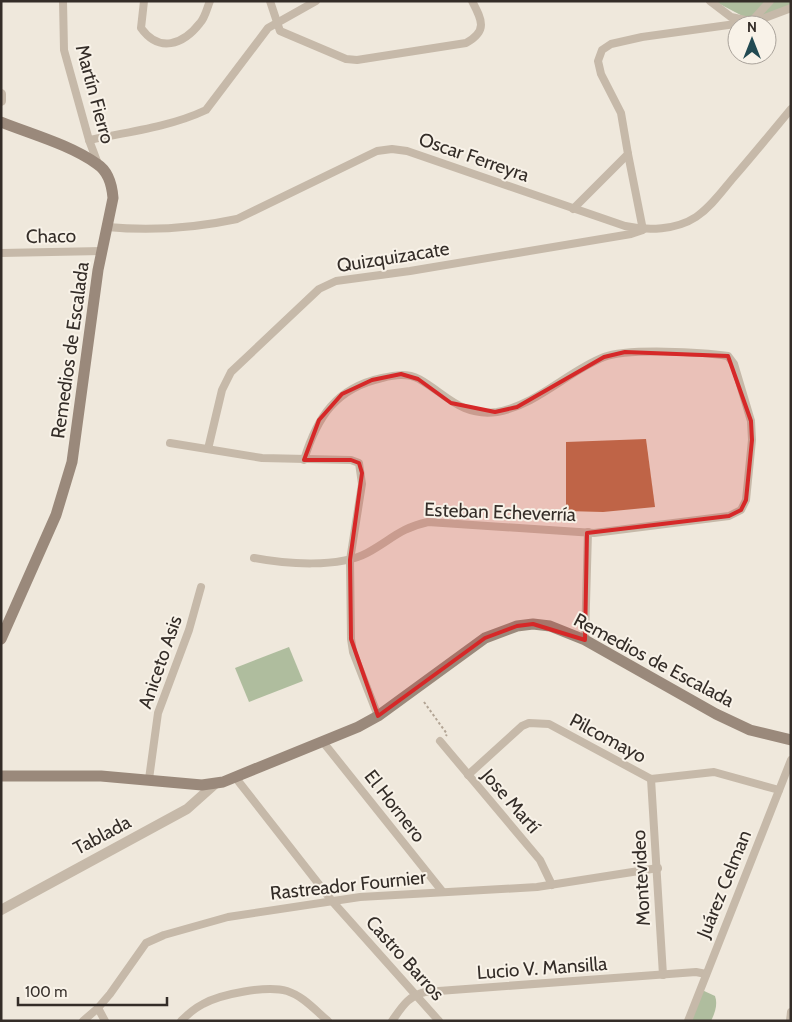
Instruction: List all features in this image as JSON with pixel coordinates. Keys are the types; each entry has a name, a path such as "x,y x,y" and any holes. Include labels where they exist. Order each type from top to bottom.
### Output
{"main road":[{"path":"1,122 73,151 98,164"},
{"name":"Remedios de Escalada","path":"1,639 56,515 72,462 102,251 113,198 112,186 98,164"},
{"name":"Remedios de Escalada","path":"1,776 83,776 149,779 202,785 215,784 235,778 323,742 378,716 485,638 501,630 517,626 550,626 585,640 716,714 750,730 791,740"}],"street":[{"name":"Martín Fierro","path":"62,1 64,50 89,140 98,164"},
{"path":"144,1 141,28 148,38 157,44 172,43 185,38 201,22 210,1"},
{"path":"270,1 276,24 280,31 346,59 357,60 466,43 476,37 482,26 481,18 472,1"},
{"path":"89,140 136,131 206,110 268,28 316,1"},
{"path":"710,1 728,15"},
{"path":"758,15 770,1"},
{"path":"772,15 791,8"},
{"path":"643,230 620,113 601,74 598,60 602,50 611,44 642,37 727,25"},
{"path":"1,94 1,101"},
{"name":"Oscar Ferreyra","path":"106,227 130,229 219,223 237,219 377,151 392,149 407,151 573,209 643,230 683,224 697,216 713,202 791,109"},
{"path":"573,209 628,154"},
{"name":"Quizquizacate","path":"208,449 222,390 231,372 319,289 336,281 410,272 631,234 643,230"},
{"name":"Chaco","path":"1,253 102,251"},
{"name":"Esteban Echeverría","path":"254,558 287,564 350,560 366,553 409,526 428,522 588,532 729,516 741,510 746,500 752,440 750,421 734,364 728,356 711,353 625,352 604,357 518,406 495,412 470,410 451,403 418,379 401,374 372,380 342,394 330,406 319,420 304,460"},
{"path":"170,442 262,458 351,460 358,463 362,484 350,560 353,652 378,716"},
{"path":"585,640 588,532"},
{"name":"Aniceto Asis","path":"149,779 158,713 189,630 201,587"},
{"name":"Pilcomayo","path":"468,775 522,726 538,722 549,724 651,780 714,772 780,790"},
{"name":"Jose Martí","path":"440,741 540,860 552,885"},
{"name":"El Hornero","path":"323,742 442,891"},
{"name":"Juárez Celman","path":"688,1021 791,760"},
{"name":"Castro Barros","path":"235,778 332,900 439,1021"},
{"name":"Montevideo","path":"651,780 658,868 663,975"},
{"name":"Tablada","path":"1,910 187,809 215,784"},
{"name":"Rastreador Fournier","path":"83,1021 98,1008 140,950 152,940 228,917 332,900 552,885 658,868"},
{"name":"Lucio V. Mansilla","path":"416,994 696,972 706,974"},
{"path":"181,1021 204,1003 222,997 267,989 286,990 299,996 328,1021"},
{"path":"392,1021 407,1001 416,994"},
{"path":"98,1008 104,1021"},
{"path":"790,1021 791,1012"}],"path":[{"path":"424,702 447,734 440,741"}],"highlighted area":[{"path":"625,352 728,356 751,421 752,440 746,500 741,510 729,516 587,533 585,640 533,624 517,626 485,638 378,716 351,639 350,560 362,473 359,463 351,460 304,460 319,420 329,407 342,394 372,380 401,374 418,379 451,403 495,412 517,407 604,357"}],"green space":[{"path":"714,1 791,1 791,8 770,15 741,15"},
{"path":"289,647 303,681 249,702 235,668"},
{"path":"702,990 715,996 714,1015 711,1021 690,1021"}],"building":[{"path":"646,439 655,507 603,512 566,511 566,442"}]}
